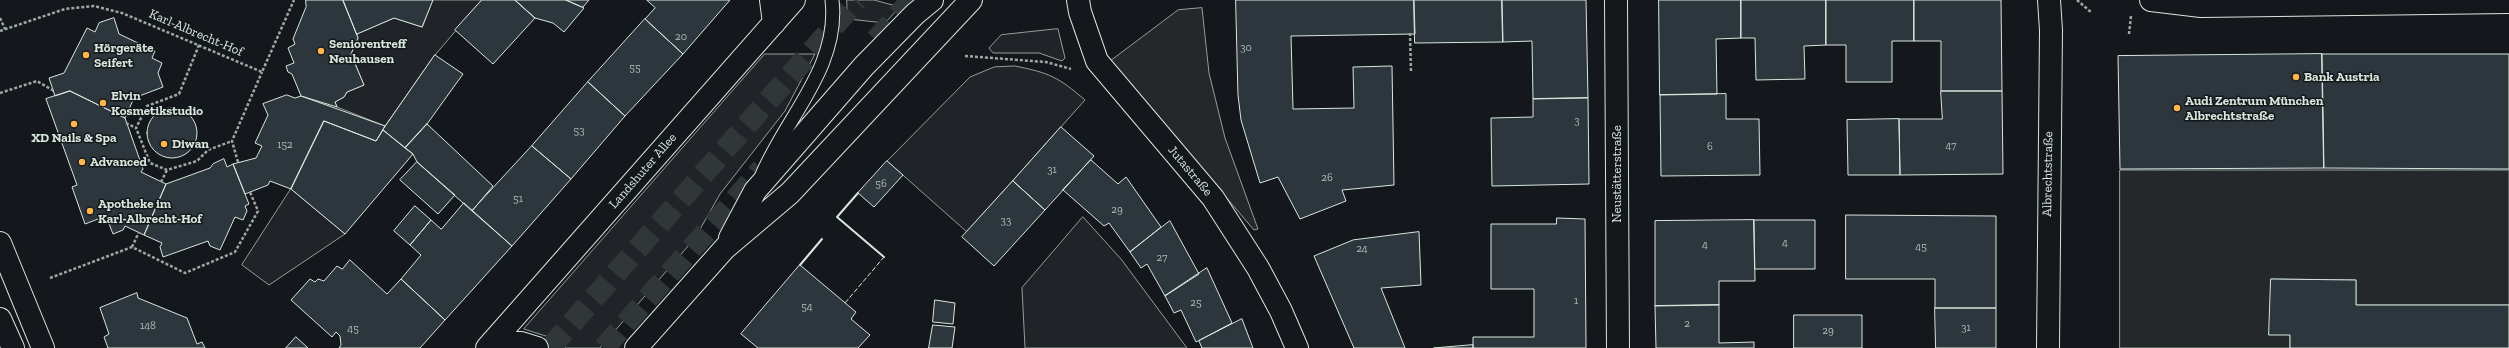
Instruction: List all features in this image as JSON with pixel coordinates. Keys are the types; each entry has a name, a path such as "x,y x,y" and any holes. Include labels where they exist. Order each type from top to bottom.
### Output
{"main road":[{"path":"771,0 774,23"},
{"name":"Landshuter Allee","path":"490,345 794,0"},
{"path":"725,248 755,191 864,66 915,14 932,0"},
{"path":"636,348 725,248 790,193 972,0"},
{"name":"Jutastraße","path":"1078,0 1080,12 1097,61 1213,198 1258,268 1281,310 1297,348"},
{"name":"Neustätterstraße","path":"1616,0 1618,348"},
{"name":"Albrechtstraße","path":"2048,348 2049,0"},
{"path":"2151,0 2202,6 2509,2"},
{"path":"0,243 43,348"},
{"path":"0,319 12,348"},
{"name":"Landshuter Allee","path":"490,345 521,343 538,348"}],"lane":[{"path":"755,191 770,154 824,63 833,26 832,0"}],"path":[{"path":"238,162 232,141 294,0"},
{"path":"2077,0 2092,13"},
{"name":"Karl-Albrecht-Hof","path":"0,31 65,9 94,6 122,12 262,72"},
{"path":"0,18 5,29"},
{"path":"1410,33 1411,72"},
{"path":"136,128 148,106 179,94 199,45"},
{"path":"965,56 1046,62 1074,70"},
{"path":"0,93 37,81 54,91"},
{"path":"126,123 136,128 150,163 167,170 197,161 208,150 232,141"},
{"path":"161,182 167,170"},
{"path":"132,247 185,273 235,252 258,211 250,192"},
{"path":"50,278 132,247 139,232"}],"shaded area":[{"path":"433,0 482,0 435,55 385,126 337,107 335,102 344,97 347,92 364,85 351,54 358,38 357,34 394,18 422,27"},
{"path":"847,0 874,0 896,6 897,10 885,23 848,19"},
{"path":"1202,8 1209,73 1225,138 1258,229 1254,230 1110,61 1178,10"},
{"path":"1058,29 1065,58 1062,61 1039,53 993,53 989,48 1001,35"},
{"path":"765,54 815,54 785,111 720,194 695,238 600,348 566,348 552,338 524,329"},
{"path":"1015,66 1037,71 1053,77 1068,86 1085,100 967,232 887,161 970,77 994,67"},
{"path":"2120,170 2509,170 2509,305 2356,305 2356,280 2271,279 2290,335 2290,348 2120,348"},
{"path":"291,189 345,234 269,285 242,265"},
{"path":"1083,217 1121,259 1187,348 1025,348 1022,288"}],"building":[{"name":"Seniorentreff Neuhausen","path":"306,0 343,0 358,38 351,54 364,85 347,92 344,97 335,102 337,107 301,96 292,74 288,72 286,66 294,63 288,48 295,44 293,39 306,7"},
{"path":"343,0 433,0 422,27 394,18 357,34"},
{"path":"482,0 515,0 535,18 493,64 455,30"},
{"path":"515,0 566,0 584,8 564,32 553,23 535,18"},
{"path":"566,0 589,0 583,7"},
{"path":"647,0 730,0 683,54 645,19 655,8"},
{"path":"1236,0 1414,0 1415,34 1291,36 1293,109 1354,108 1353,67 1392,66 1394,185 1342,190 1346,201 1300,219 1278,177 1260,183 1241,120 1238,95"},
{"path":"1414,0 1502,0 1503,42 1415,43"},
{"path":"1502,0 1586,0 1588,98 1533,99 1532,41 1503,42"},
{"path":"1659,0 1741,0 1741,38 1716,39 1717,94 1660,95"},
{"path":"1741,0 1826,0 1826,45 1804,46 1805,79 1756,80 1755,38 1741,38"},
{"path":"1826,0 1914,0 1914,41 1892,41 1892,82 1846,82 1846,45 1826,45"},
{"path":"1914,0 2001,0 2002,91 1941,91 1941,41 1914,41"},
{"path":"114,18 119,34 155,51 152,58 162,63 158,73 163,87 134,98 125,118 70,91 55,96 49,78 64,73 87,28 95,32 99,23"},
{"path":"645,19 683,54 625,116 588,82"},
{"path":"2322,54 2324,168 2120,169 2118,56"},
{"path":"2322,54 2509,54 2509,169 2324,168"},
{"path":"435,55 463,74 427,124 405,148 383,130"},
{"path":"588,82 625,116 571,179 532,146"},
{"path":"70,91 125,118 143,169 141,172 166,184 144,235 125,226 123,230 113,234 106,216 85,224 72,187 77,185 46,99"},
{"path":"1941,91 2002,91 2003,174 1900,175 1899,119 1942,119"},
{"path":"1726,94 1726,119 1759,119 1760,175 1661,176 1660,95"},
{"path":"287,95 295,98 301,96 385,126 376,141 324,121 291,189 270,181 268,185 245,194 233,164 256,158 262,146 255,143 268,115 263,104"},
{"path":"1588,98 1589,184 1492,186 1491,118 1533,117 1533,99"},
{"path":"167,108 177,108 190,115 197,128 197,138 190,151 177,158 167,158 158,154 151,147 147,138 147,128 151,119 158,112"},
{"path":"1899,119 1900,175 1848,175 1847,120"},
{"path":"324,121 376,141 383,130 413,154 345,234 291,189"},
{"path":"427,124 493,186 472,211 417,162 413,154 405,148"},
{"path":"1061,127 1094,156 1045,210 1013,181"},
{"path":"532,146 571,179 512,246 472,211"},
{"path":"224,159 227,167 233,164 249,204 245,206 247,211 243,220 235,217 220,250 210,246 208,241 163,257 160,247 162,243 144,235 166,184 210,168 213,164"},
{"path":"1091,160 1118,184 1126,177 1161,227 1130,252 1109,223 1104,226 1063,190"},
{"path":"887,161 903,175 874,207 858,193"},
{"path":"417,162 455,195 438,214 400,180"},
{"path":"1013,181 1045,210 994,266 962,237"},
{"path":"464,203 512,246 445,320 401,279 421,255 410,245 431,220 441,229"},
{"path":"415,206 431,220 410,245 394,231"},
{"path":"1846,215 1996,216 1996,308 1935,308 1935,279 1846,279"},
{"path":"1557,218 1585,219 1586,348 1473,348 1473,337 1534,337 1534,289 1491,289 1491,224 1556,224"},
{"path":"1754,220 1755,281 1719,281 1719,305 1655,306 1655,221"},
{"path":"1754,220 1815,220 1815,269 1755,269"},
{"path":"1170,221 1199,274 1165,296 1147,264 1141,268 1130,252"},
{"path":"1419,232 1421,285 1381,288 1405,348 1354,348 1314,256 1353,240"},
{"path":"350,260 387,294 401,279 445,320 420,348 339,348 341,345 340,336 336,332 332,337 291,300 310,279 315,282 318,279 324,281 337,266 342,269"},
{"path":"800,265 856,312 851,319 870,335 858,348 758,348 741,334"},
{"path":"1207,268 1232,323 1196,342 1181,310 1174,313 1165,296"},
{"path":"2271,279 2356,280 2356,305 2509,305 2509,348 2290,348 2290,335 2269,335"},
{"path":"137,293 138,298 187,318 197,344 202,342 205,348 108,348 104,337 109,334 100,308"},
{"path":"935,300 955,303 953,324 933,322"},
{"path":"1719,305 1719,343 1754,342 1754,348 1656,348 1655,306"},
{"path":"1935,308 1996,308 1996,348 1936,348"},
{"path":"1794,315 1862,315 1862,348 1794,348"},
{"path":"1242,319 1253,348 1202,348 1199,341"},
{"path":"933,325 955,327 952,348 929,348"},
{"path":"296,337 308,348 286,348"},
{"path":"1473,345 1473,348 1434,348"}],"tunnel":[{"path":"550,348 857,0"},
{"path":"876,40 912,0"},
{"path":"604,348 762,169"}],"fence":[{"path":"845,303 884,257"}],"wall":[{"path":"858,193 837,217 884,257"},
{"path":"800,265 822,239"}],"place":[{"name":"Seniorentreff Neuhausen","path":"321,51"},
{"name":"Hörgeräte Seifert","path":"86,55"},
{"name":"Bank Austria","path":"2296,77"},
{"name":"Elvin Kosmetikstudio","path":"103,103"},
{"name":"Audi Zentrum München Albrechtstraße","path":"2177,108"},
{"name":"XD Nails & Spa","path":"74,124"},
{"name":"Diwan","path":"164,144"},
{"name":"Advanced","path":"82,162"},
{"name":"Apotheke im Karl-Albrecht-Hof","path":"90,211"}]}
